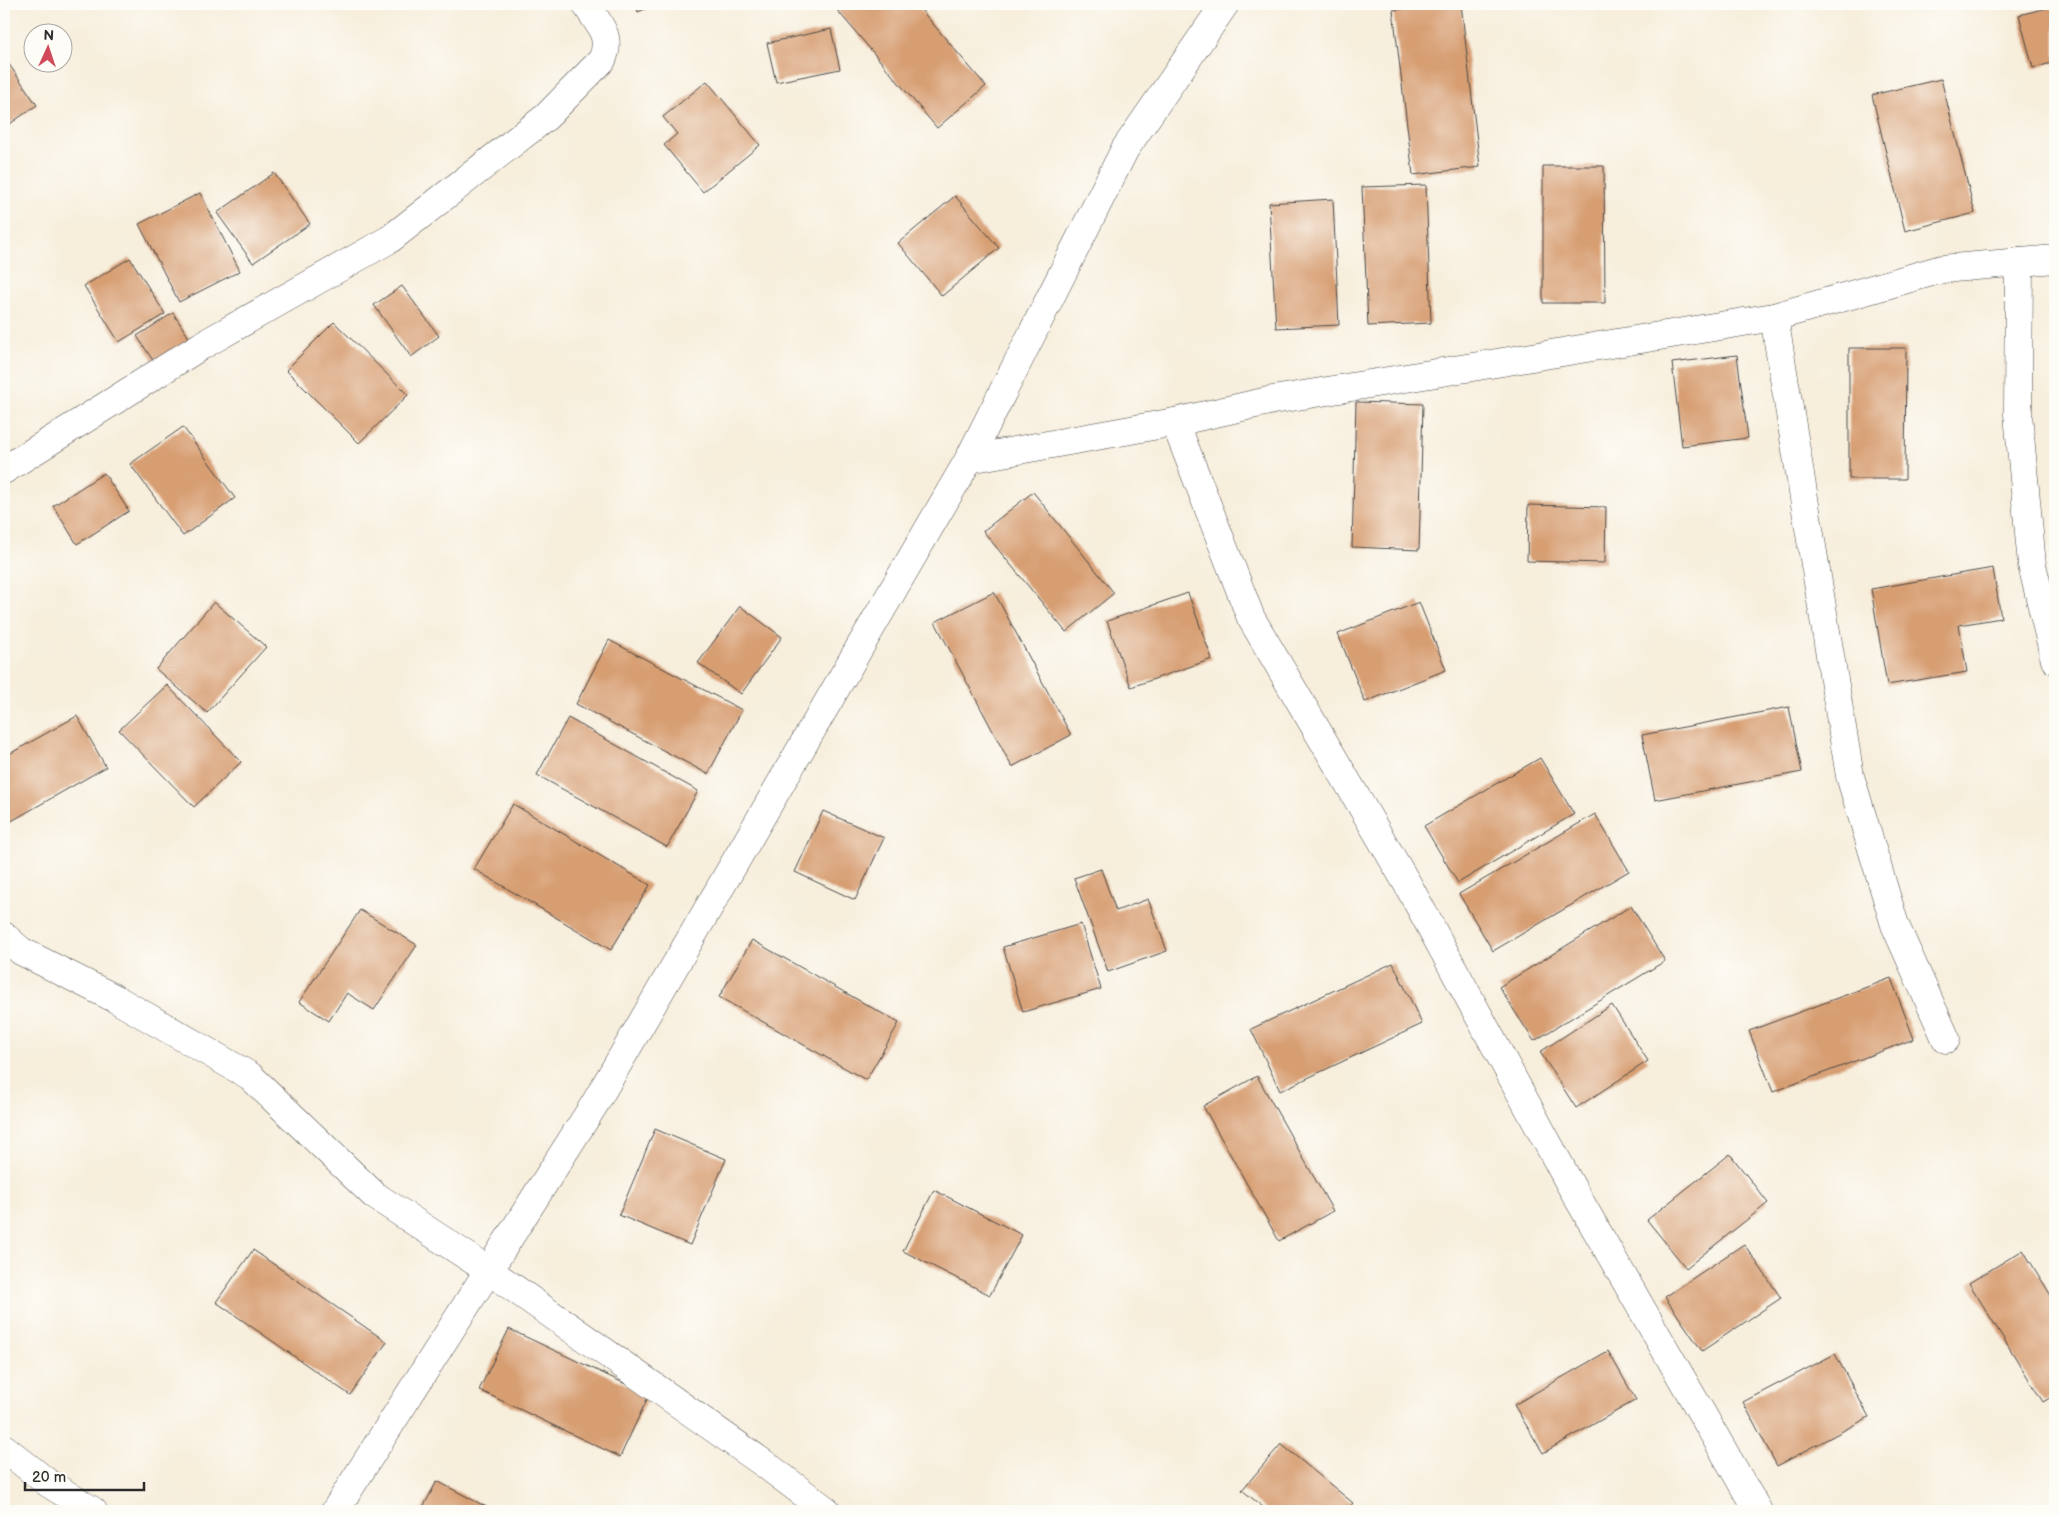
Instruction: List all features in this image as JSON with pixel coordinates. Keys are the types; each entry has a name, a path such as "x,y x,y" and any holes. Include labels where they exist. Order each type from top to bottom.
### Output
{"street":[{"path":"4,470 201,346 390,239 546,117 602,60 607,50 607,39 586,4"},
{"path":"335,1511 594,1105 969,459 1125,149 1225,4"},
{"path":"969,459 1175,422 1273,400 1774,317 1942,269 2055,259"},
{"path":"2019,262 2018,414 2032,565 2055,660"},
{"path":"1774,317 1850,776 1895,926 1946,1039"},
{"path":"1175,422 1251,618 1408,886 1571,1186 1758,1511"},
{"path":"4,936 21,951 116,999 250,1076 374,1195 488,1270 766,1465 828,1511"},
{"path":"4,1448 48,1483 93,1511"}],"building":[{"path":"635,4 656,4 638,12"},
{"path":"832,4 916,4 986,86 937,128"},
{"path":"1461,4 1480,167 1413,175 1393,10"},
{"path":"1927,4 1949,4 1949,5 1927,7"},
{"path":"2055,6 2055,62 2033,68 2019,15"},
{"path":"831,29 840,69 776,82 767,43"},
{"path":"4,57 37,105 4,128"},
{"path":"1941,79 1975,213 1905,231 1872,95"},
{"path":"707,81 760,145 703,192 664,145 677,134 663,117"},
{"path":"1543,166 1604,166 1605,303 1543,303"},
{"path":"274,173 310,224 253,263 217,213"},
{"path":"1426,185 1431,323 1368,326 1362,187"},
{"path":"200,193 240,271 179,302 139,224"},
{"path":"955,196 999,248 942,296 898,243"},
{"path":"1333,199 1339,325 1276,328 1269,203"},
{"path":"130,258 165,314 119,342 84,286"},
{"path":"402,286 439,336 411,357 374,305"},
{"path":"173,313 190,339 154,362 137,336"},
{"path":"334,322 408,395 359,443 286,370"},
{"path":"1849,348 1906,348 1905,479 1849,479"},
{"path":"1737,355 1748,438 1682,446 1672,363"},
{"path":"1356,402 1423,404 1419,550 1352,547"},
{"path":"183,427 235,498 183,536 130,464"},
{"path":"104,473 129,511 77,544 53,506"},
{"path":"1033,492 1114,593 1066,632 983,531"},
{"path":"1528,505 1606,507 1605,563 1527,561"},
{"path":"1993,568 2001,618 1959,625 1967,672 1887,685 1871,589"},
{"path":"994,592 1071,735 1012,767 935,622"},
{"path":"1188,593 1212,659 1131,687 1107,621"},
{"path":"214,602 266,647 207,713 156,669"},
{"path":"1419,602 1446,670 1365,702 1338,634"},
{"path":"740,606 782,637 741,694 698,663"},
{"path":"609,640 742,710 708,774 576,704"},
{"path":"167,685 241,762 194,807 119,730"},
{"path":"1789,707 1802,772 1655,800 1642,735"},
{"path":"77,716 106,767 8,823 4,816 4,757"},
{"path":"568,718 698,791 667,847 537,775"},
{"path":"1540,758 1574,814 1458,883 1424,826"},
{"path":"513,804 650,885 611,950 474,869"},
{"path":"823,811 884,838 855,900 795,872"},
{"path":"1595,814 1629,871 1493,951 1459,894"},
{"path":"1101,869 1116,911 1148,899 1167,951 1108,972 1074,878"},
{"path":"1631,906 1665,961 1534,1041 1499,987"},
{"path":"360,910 417,945 374,1010 347,993 329,1021 299,1002"},
{"path":"1081,924 1101,989 1023,1012 1003,947"},
{"path":"752,940 899,1023 866,1080 719,997"},
{"path":"1393,963 1422,1024 1280,1091 1251,1029"},
{"path":"1891,978 1914,1039 1773,1092 1749,1031"},
{"path":"1612,1005 1648,1061 1576,1108 1540,1052"},
{"path":"1257,1076 1333,1211 1279,1241 1203,1106"},
{"path":"655,1129 726,1159 690,1245 619,1215"},
{"path":"1730,1154 1768,1203 1686,1268 1647,1220"},
{"path":"934,1190 1022,1235 990,1295 903,1251"},
{"path":"1744,1244 1781,1298 1702,1351 1665,1297"},
{"path":"253,1250 387,1342 350,1395 216,1302"},
{"path":"2023,1250 2055,1302 2055,1395 2043,1402 1969,1283"},
{"path":"509,1329 649,1395 620,1457 479,1390"},
{"path":"1608,1351 1636,1400 1543,1453 1514,1405"},
{"path":"1835,1354 1869,1417 1777,1466 1743,1402"},
{"path":"1281,1444 1353,1503 1346,1511 1268,1511 1242,1490"},
{"path":"4,1460 11,1464 4,1478"},
{"path":"437,1481 494,1511 421,1511"}]}
